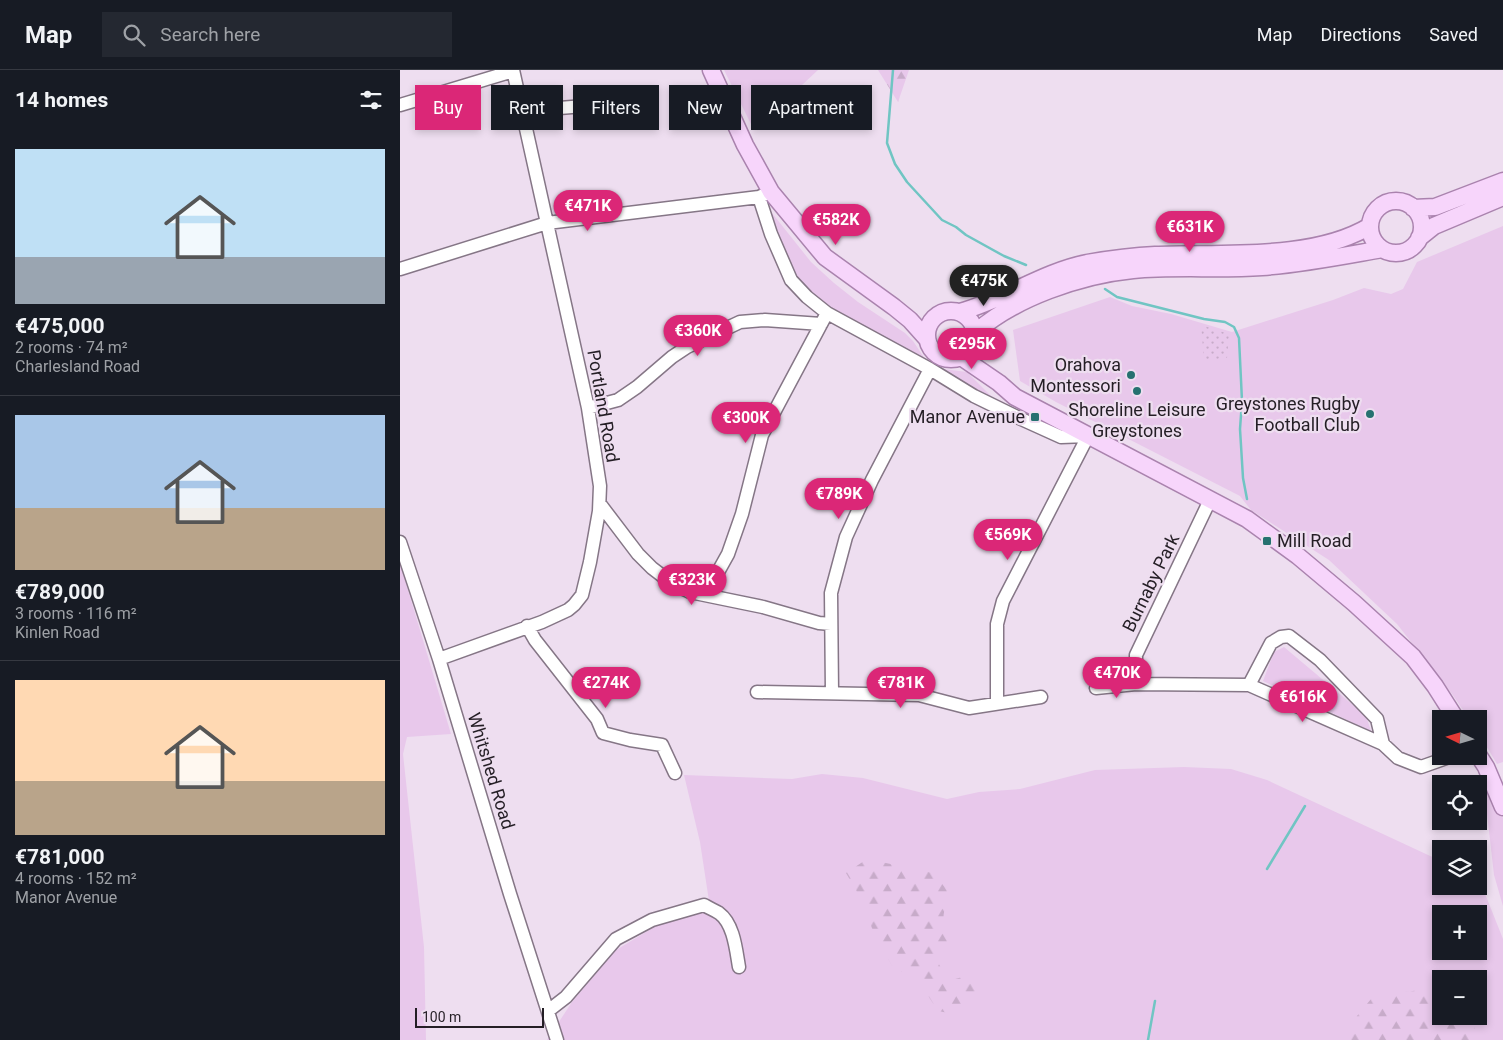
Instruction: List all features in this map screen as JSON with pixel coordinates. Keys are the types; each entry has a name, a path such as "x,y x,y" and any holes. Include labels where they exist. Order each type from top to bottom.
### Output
{"main road":[{"path":"710,70 745,145 765,195 825,257 910,320 927,339 932,351 942,358 953,359 961,357 971,348 975,337 986,324 1025,302 1063,286 1092,277 1132,270 1234,269 1287,265 1382,249"},
{"path":"1412,208 1435,207 1503,181"},
{"path":"1419,238 1420,220 1412,208 1403,202 1396,201 1384,204 1375,212 1370,226 1372,238 1382,249 1388,252 1400,252 1411,248 1419,238 1434,226 1503,197"},
{"path":"894,307 924,316 935,316 945,311 960,312 978,307 1047,277 1084,264 1118,258 1154,255 1266,253 1343,240 1370,226"},
{"path":"960,312 972,322 975,337 984,359 999,383"},
{"path":"927,339 928,327 935,316"},
{"path":"961,357 999,383 1015,397 1247,519 1298,556 1354,603 1413,657 1450,710"},
{"path":"1483,765 1503,808"}],"street":[{"path":"400,105 513,70"},
{"name":"Portland Road","path":"513,70 516,85"},
{"name":"Portland Road","path":"439,659 542,622 568,610 582,595 600,504 600,486 588,408 526,130"},
{"path":"400,269 547,223 765,195 772,234 790,280 807,297 824,319 930,370 974,396 1061,437 1088,436 1003,601 996,624 997,704"},
{"path":"588,408 618,400 687,347 740,322 824,319"},
{"path":"699,593 718,572 728,554 742,514 762,435 824,319"},
{"path":"832,693 831,593 846,537 872,480 930,370"},
{"name":"Burnaby Park","path":"1136,684 1136,656 1210,500"},
{"path":"600,504 638,554 652,568 673,584 690,592 831,624"},
{"name":"Whitshed Road","path":"400,542 439,659 507,884 557,1040"},
{"path":"527,626 535,640 597,719 603,733 662,745 675,773"},
{"path":"1249,685 1270,643 1280,637 1289,636 1320,660 1377,719 1383,744"},
{"path":"1096,688 1136,684 1249,685 1383,744 1398,758 1421,767 1432,763"},
{"path":"757,692 919,695 969,708 1041,697"},
{"path":"548,1011 566,997 616,939 652,920 704,905 720,913 728,923 735,942 739,967"}],"green space":[{"path":"724,70 818,70 802,85 751,85 751,124 741,104 741,85 732,85"},
{"path":"878,70 909,70 898,102"},
{"path":"769,212 772,213 811,262 858,302 905,333 913,341 927,362 935,368 967,372 992,397 1052,427 1025,420 837,315 793,278"},
{"name":"Greystones Rugby Football Club","path":"1503,226 1503,762 1497,764 1488,749 1488,710 1463,710 1397,624 1329,560 1251,510 1240,496 1056,402 1020,381 1013,330 1110,297 1132,306 1171,314 1232,332 1333,300 1364,288 1391,294 1403,289 1417,262"},
{"path":"1201,325 1229,334 1227,358 1204,360"},
{"path":"400,563 451,734 407,737 403,754 424,947 426,1040 400,1040"},
{"path":"1284,647 1366,716 1371,731 1263,681 1274,652"},
{"path":"1184,767 1231,769 1267,780 1432,857 1432,895 1486,895 1503,939 1503,1040 547,1040 572,1002 616,950 696,902 709,901 700,842 684,775 792,779 822,774 863,778 947,799 979,792 1020,789 1095,770"},
{"path":"1487,786 1503,818 1503,906 1494,875 1487,814"},
{"path":"867,859 933,873 944,886 954,892 946,907 944,919 947,930 955,945 934,955 948,981 973,974 985,994 974,1005 964,1011 953,1013 938,1011 919,982 910,974 894,969 877,940 856,890 846,873"},
{"path":"1454,967 1464,970 1448,970"},
{"path":"1432,979 1432,1025 1474,1025 1476,1040 1334,1040 1348,1033 1357,1016 1371,999 1390,991 1410,992 1419,989"}],"waterway":[{"path":"893,70 887,143 895,164 907,182 942,220 1004,256 1026,265"},
{"path":"1105,289 1117,297 1204,319 1225,322 1234,327 1239,338 1242,401 1240,429 1243,478 1247,499"},
{"path":"1267,869 1305,806"},
{"path":"1148,1040 1155,1001"}],"place":[{"name":"Orahova Montessori","path":"1131,375"},
{"name":"Shoreline Leisure Greystones","path":"1137,391"},
{"name":"Greystones Rugby Football Club","path":"1370,414"},
{"name":"Manor Avenue","path":"1035,417"},
{"name":"Mill Road","path":"1267,541"}]}
